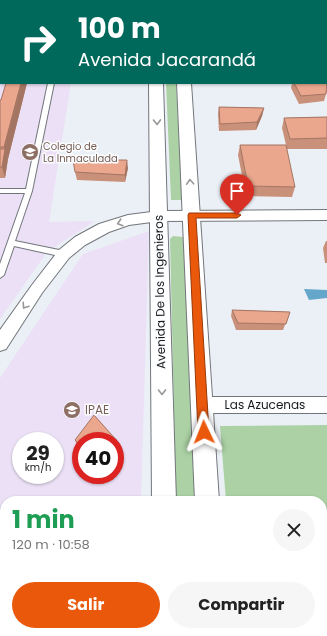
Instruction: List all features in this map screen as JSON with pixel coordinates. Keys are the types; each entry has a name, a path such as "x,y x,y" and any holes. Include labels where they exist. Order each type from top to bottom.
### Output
{"street":[{"name":"Avenida De los Ingenieros","path":"156,84 164,496"},
{"path":"184,84 207,496"},
{"path":"0,344 37,289 64,254 80,241 104,228 128,220 159,216 327,215"},
{"name":"Las Azucenas","path":"202,405 327,405"}],"lane":[{"path":"1,272 29,191 51,84"},
{"path":"0,191 29,191"},
{"path":"11,243 64,254"}],"shaded area":[{"name":"Colegio de La Inmaculada","path":"0,84 71,84 49,222 95,221 47,252 0,319"},
{"name":"IPAE","path":"149,231 141,496 0,496 0,378 83,254"}],"green space":[{"path":"166,84 176,84 182,200 171,200"},
{"path":"173,236 183,237 185,239 198,496 176,496 170,239"},
{"path":"327,425 327,496 226,496 220,426"}],"water":[{"path":"304,289 327,290 327,298 309,300"}],"building":[{"path":"6,84 21,84 4,147 0,147 1,100"},
{"path":"295,84 327,84 326,94 301,96"},
{"path":"219,107 264,108 257,122 220,124"},
{"path":"327,117 327,138 290,139 284,118"},
{"path":"240,145 286,145 295,187 248,186"},
{"path":"0,149 5,149 2,167 0,168"},
{"path":"73,160 127,160 125,175 75,172"},
{"path":"232,310 290,312 286,324 238,323"},
{"path":"94,415 109,432 81,432"}],"place":[{"name":"Colegio de La Inmaculada","path":"30,152"},
{"name":"IPAE","path":"72,410"}],"route":[{"path":"204,432 192,215 237,215"}]}
